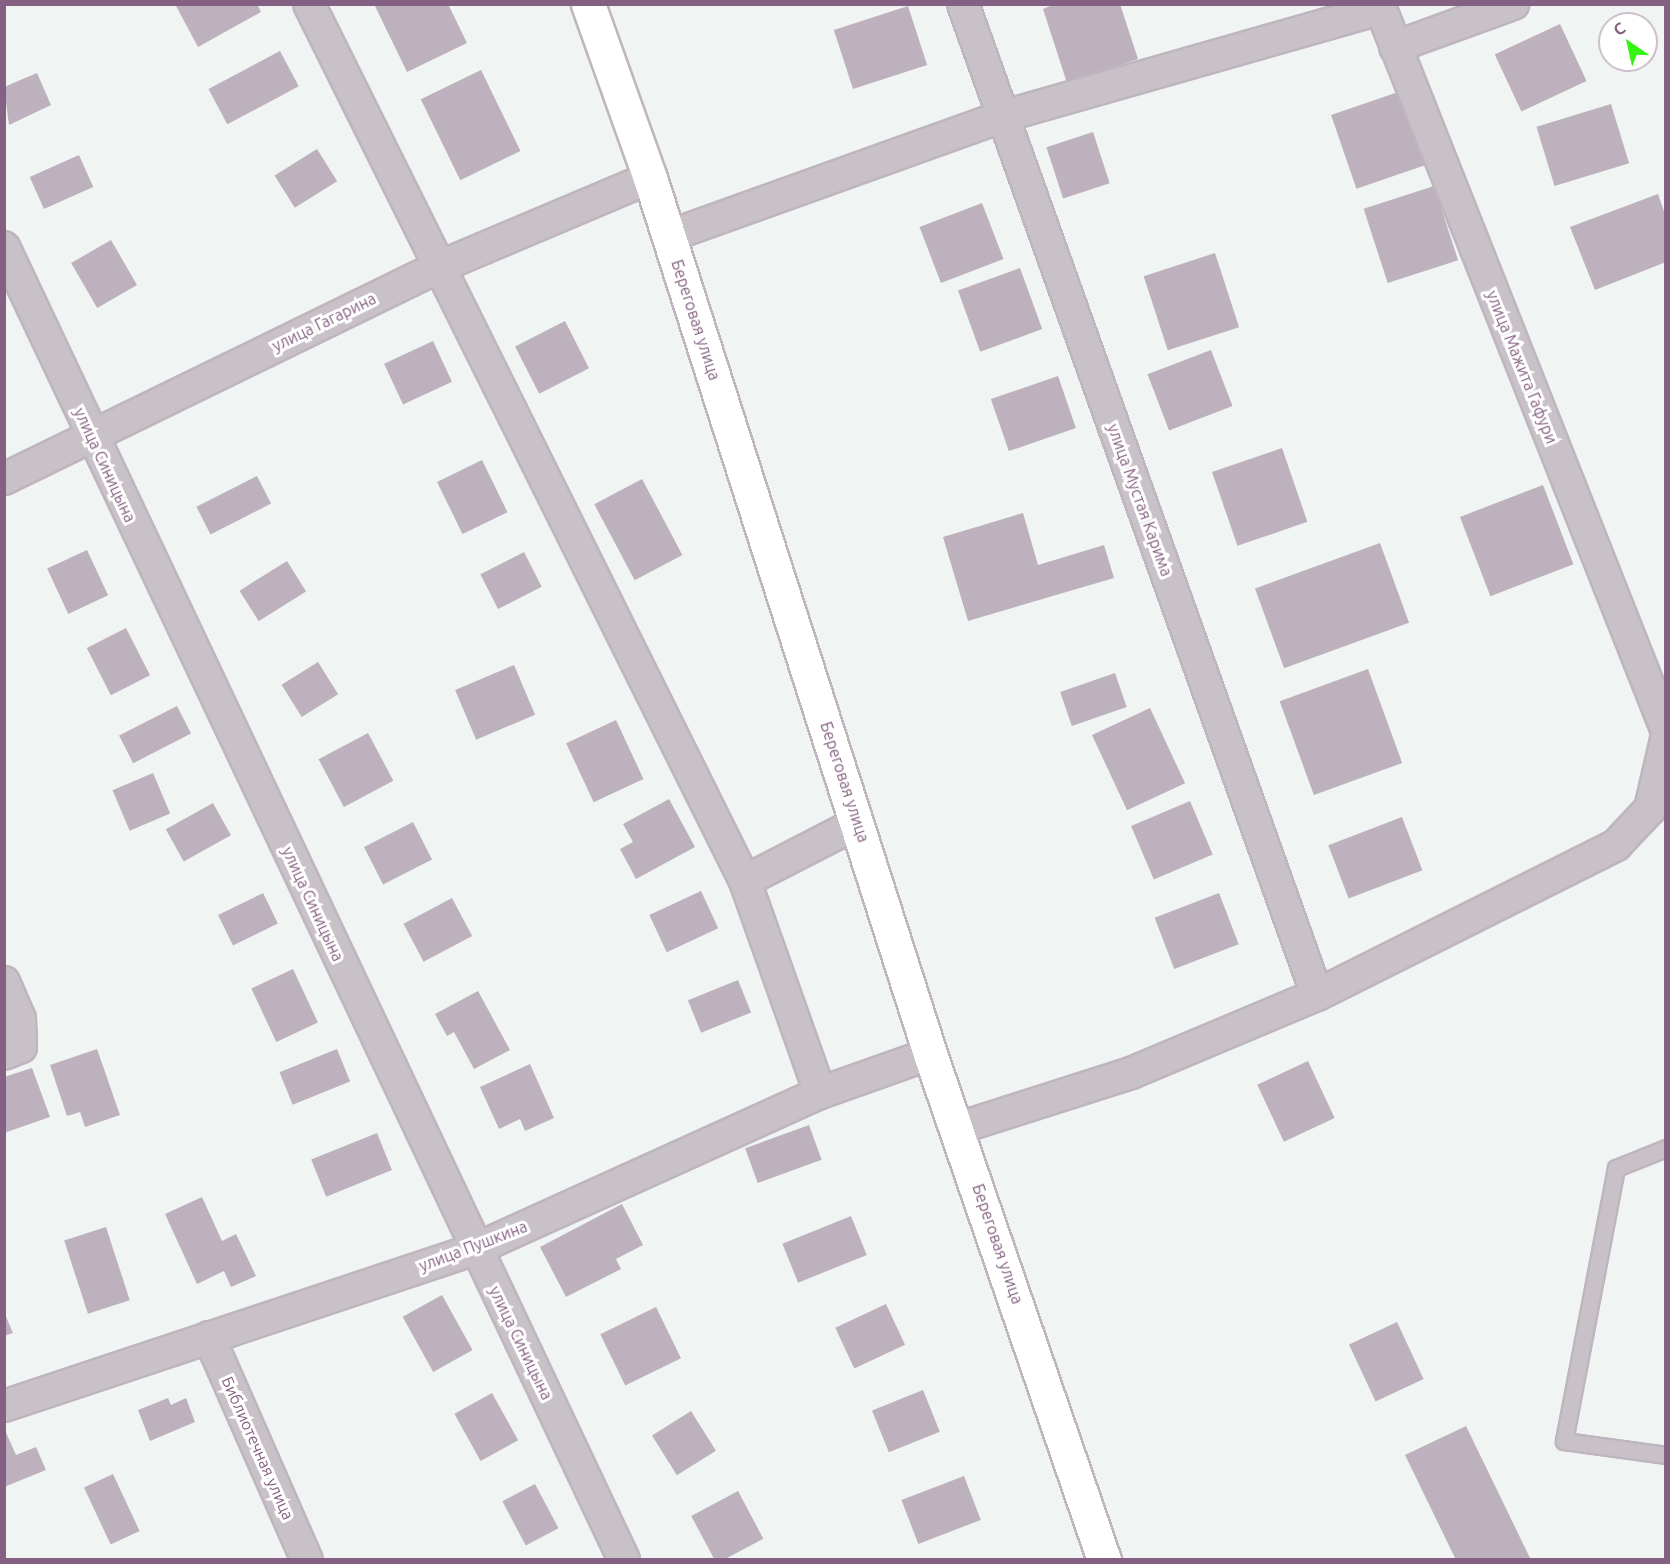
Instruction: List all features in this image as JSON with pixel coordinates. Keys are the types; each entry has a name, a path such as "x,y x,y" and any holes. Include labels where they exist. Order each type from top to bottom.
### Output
{"main road":[{"name":"Береговая улица","path":"588,4 669,236 930,1054 959,1128 1104,1560"}],"street":[{"path":"309,4 745,880 820,1093"},
{"name":"улица Мустая Карима","path":"963,4 1317,995"},
{"path":"1395,47 1513,4"},
{"path":"669,236 1004,116 1380,7"},
{"name":"улица Мажита Гафури","path":"1380,7 1665,729"},
{"name":"улица Гагарина","path":"4,479 90,434 439,267 650,178"},
{"name":"улица Синицына","path":"4,247 90,434 624,1560"},
{"path":"959,1128 1131,1073 1317,995 1616,845 1650,809 1665,739"},
{"path":"745,880 858,823"},
{"path":"4,982 20,1019 21,1047 4,1054"},
{"name":"улица Пушкина","path":"4,1406 476,1249 820,1093 930,1054"},
{"name":"Библиотечная улица","path":"209,1337 307,1560"}],"lane":[{"path":"1665,1148 1616,1168 1564,1441 1665,1455"}],"building":[{"path":"175,4 257,4 261,12 198,47"},
{"path":"374,4 448,4 467,43 407,72"},
{"path":"1055,4 1120,4 1138,59 1067,83 1043,9"},
{"path":"908,6 927,65 853,89 834,30"},
{"path":"1560,24 1587,81 1521,112 1495,54"},
{"path":"280,51 299,86 227,124 208,89"},
{"path":"481,70 520,151 460,180 421,99"},
{"path":"37,73 51,105 9,125 4,87"},
{"path":"1401,91 1426,165 1356,189 1331,115"},
{"path":"1611,104 1629,163 1555,186 1536,127"},
{"path":"1093,132 1110,183 1063,198 1046,147"},
{"path":"317,149 337,181 295,208 275,175"},
{"path":"79,155 93,187 44,209 30,177"},
{"path":"1434,186 1458,260 1388,283 1364,209"},
{"path":"1658,194 1666,217 1666,262 1595,290 1570,227"},
{"path":"982,203 1004,259 941,283 919,227"},
{"path":"111,240 137,285 97,308 71,263"},
{"path":"1215,253 1239,327 1168,350 1144,276"},
{"path":"1020,268 1042,329 980,352 958,291"},
{"path":"565,321 589,368 539,394 515,346"},
{"path":"433,341 452,382 403,405 384,364"},
{"path":"1211,350 1233,406 1169,430 1148,374"},
{"path":"1058,376 1076,428 1009,451 991,399"},
{"path":"1282,448 1307,522 1237,546 1212,472"},
{"path":"482,460 507,512 462,534 437,482"},
{"path":"257,476 271,504 210,534 196,507"},
{"path":"642,479 682,555 635,580 594,504"},
{"path":"1543,485 1573,564 1490,596 1460,517"},
{"path":"1023,513 1038,565 1104,545 1114,578 968,621 943,537"},
{"path":"1380,543 1409,623 1284,668 1255,588"},
{"path":"87,550 108,595 68,614 47,569"},
{"path":"524,552 542,587 498,609 480,574"},
{"path":"287,561 306,592 259,621 240,591"},
{"path":"126,628 150,675 111,695 87,648"},
{"path":"318,662 338,694 302,717 282,685"},
{"path":"514,665 535,715 476,740 455,690"},
{"path":"1368,669 1402,763 1314,795 1280,701"},
{"path":"1115,673 1127,707 1072,726 1060,692"},
{"path":"177,706 191,734 133,763 119,736"},
{"path":"1150,708 1185,783 1127,810 1092,735"},
{"path":"616,720 643,779 594,802 566,743"},
{"path":"368,733 393,781 344,807 319,759"},
{"path":"153,773 170,814 130,831 112,790"},
{"path":"669,799 695,847 636,879 620,849 633,842 623,824"},
{"path":"1190,801 1213,854 1154,879 1131,826"},
{"path":"213,803 231,835 184,862 166,829"},
{"path":"1402,817 1422,870 1349,899 1328,845"},
{"path":"413,822 432,859 383,884 364,847"},
{"path":"701,891 718,928 667,952 649,915"},
{"path":"263,893 278,924 233,945 218,915"},
{"path":"1219,893 1239,944 1174,969 1155,918"},
{"path":"452,898 472,936 424,962 403,924"},
{"path":"293,969 318,1022 276,1042 251,988"},
{"path":"738,980 751,1012 701,1033 688,1000"},
{"path":"478,991 510,1050 474,1069 454,1032 447,1036 435,1014"},
{"path":"97,1049 120,1115 85,1127 80,1112 67,1116 50,1065"},
{"path":"337,1049 350,1081 293,1105 280,1072"},
{"path":"1308,1061 1335,1118 1284,1142 1257,1085"},
{"path":"530,1064 554,1118 525,1131 520,1119 499,1129 480,1087"},
{"path":"32,1068 50,1117 4,1133 4,1077"},
{"path":"809,1125 822,1160 758,1183 745,1148"},
{"path":"377,1133 392,1170 326,1197 311,1160"},
{"path":"202,1197 222,1241 236,1234 256,1276 231,1287 224,1271 197,1284 165,1214"},
{"path":"622,1204 643,1245 616,1259 621,1269 566,1297 540,1247"},
{"path":"851,1216 867,1255 798,1283 782,1244"},
{"path":"106,1227 130,1300 88,1314 64,1241"},
{"path":"442,1295 473,1350 433,1372 403,1317"},
{"path":"886,1304 905,1345 854,1368 835,1328"},
{"path":"656,1307 681,1358 625,1385 600,1334"},
{"path":"4,1312 13,1333 4,1336"},
{"path":"1397,1322 1424,1379 1376,1401 1349,1344"},
{"path":"923,1390 940,1432 889,1452 872,1411"},
{"path":"492,1393 518,1440 481,1461 454,1414"},
{"path":"168,1398 171,1405 186,1398 195,1422 150,1441 138,1410"},
{"path":"691,1411 716,1451 677,1475 652,1435"},
{"path":"1466,1426 1531,1560 1456,1560 1405,1455"},
{"path":"4,1428 16,1455 36,1447 46,1470 4,1487"},
{"path":"113,1474 140,1531 111,1545 84,1488"},
{"path":"964,1476 981,1520 918,1544 901,1500"},
{"path":"535,1484 558,1528 526,1546 502,1501"},
{"path":"738,1491 763,1539 723,1560 715,1560 691,1516"}]}
